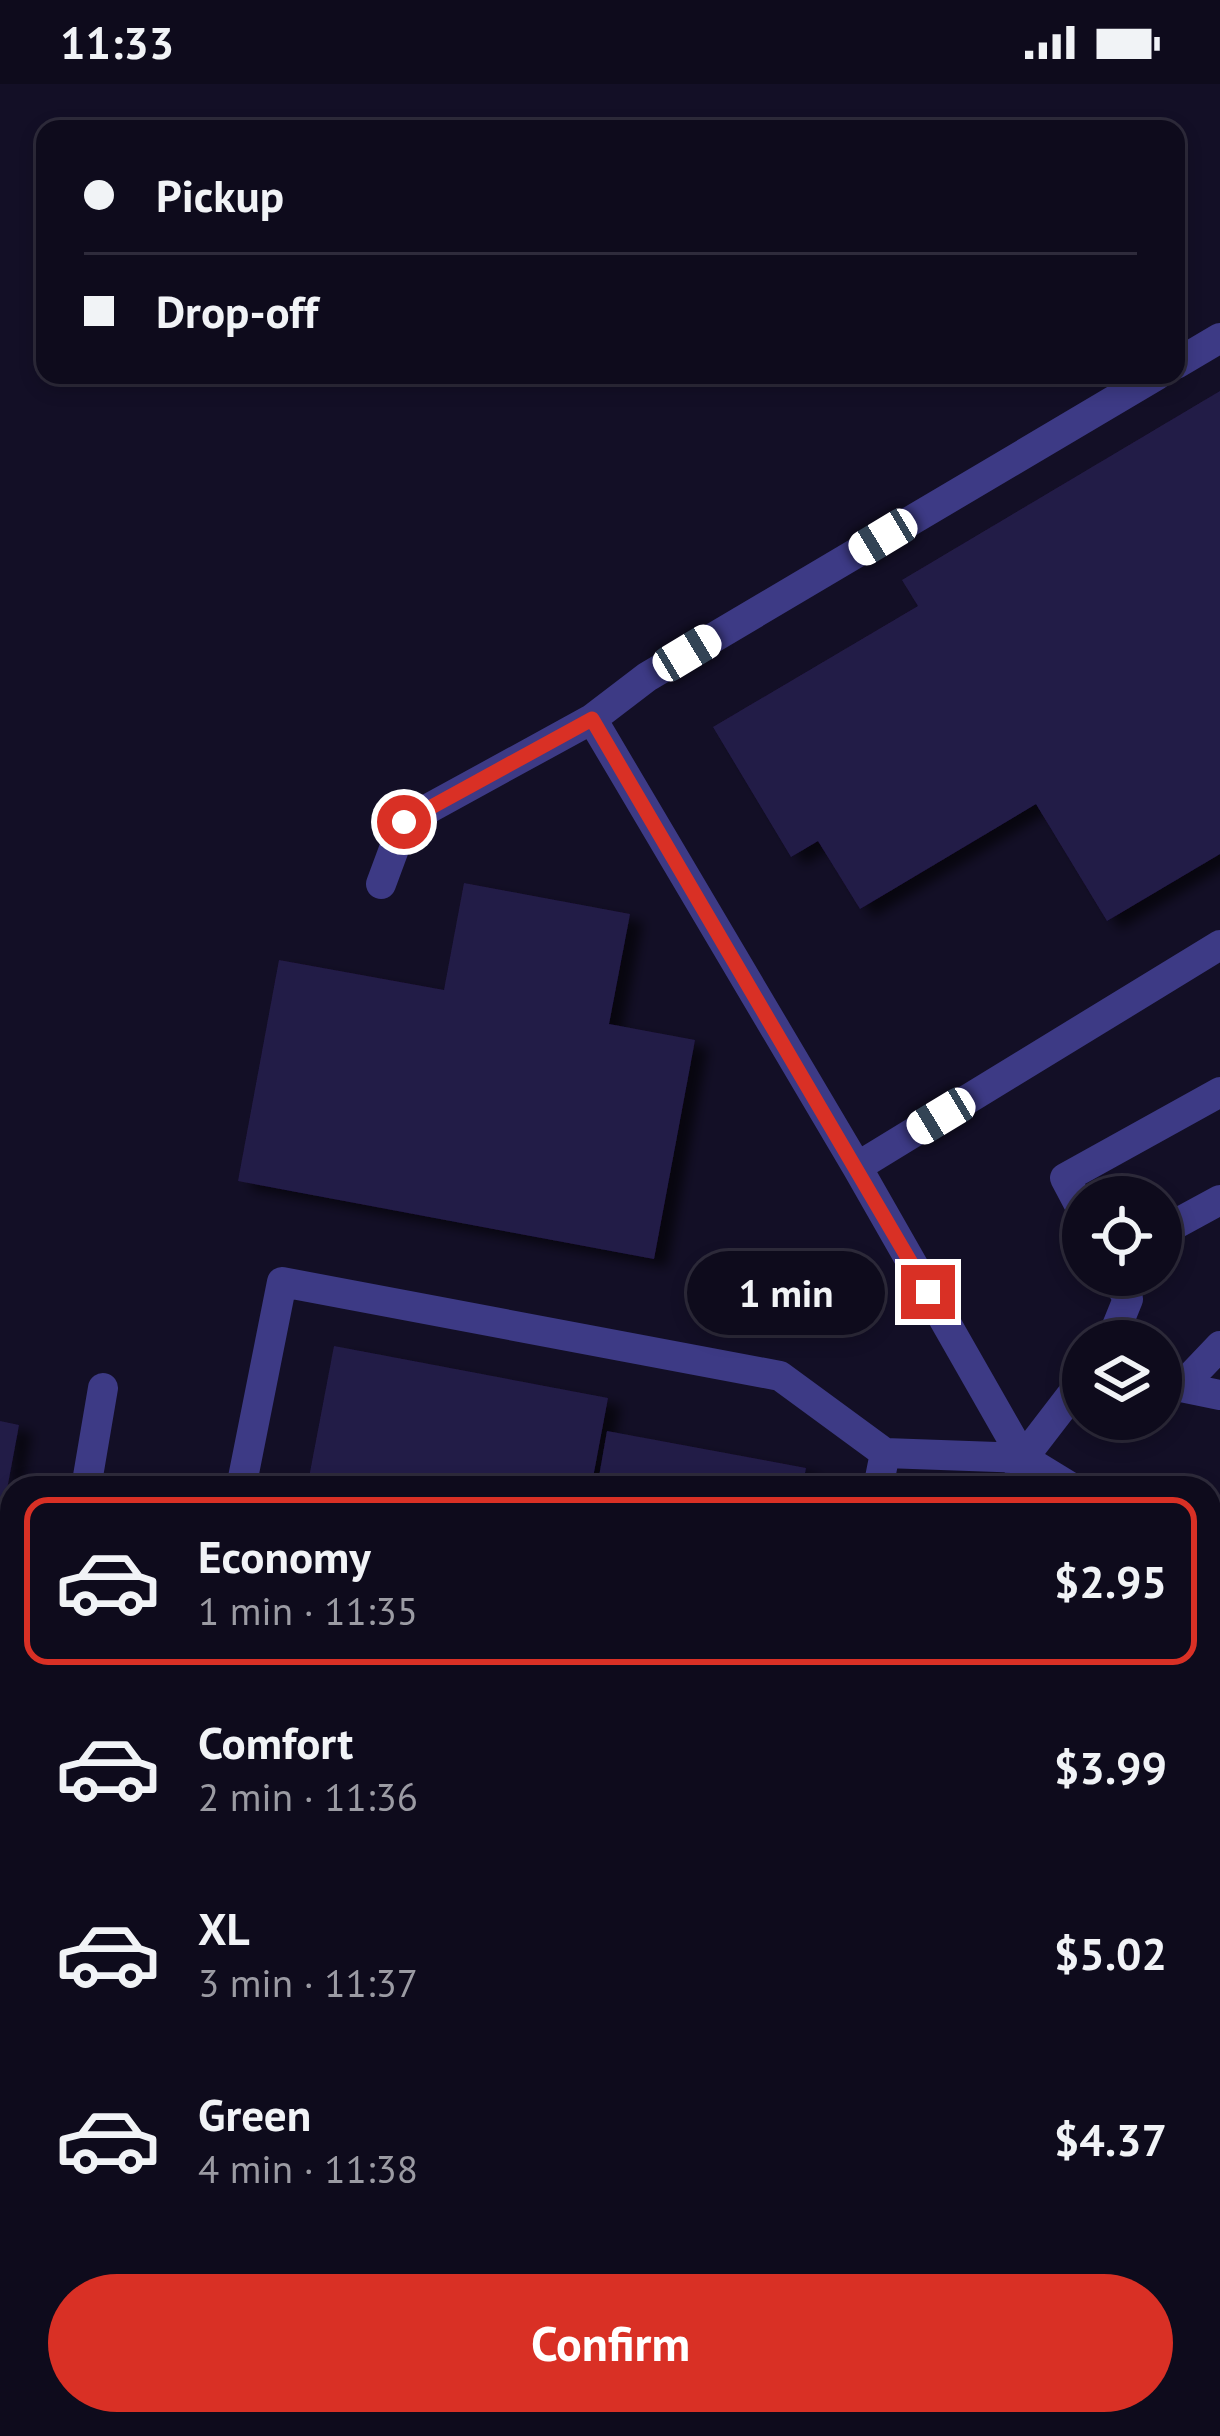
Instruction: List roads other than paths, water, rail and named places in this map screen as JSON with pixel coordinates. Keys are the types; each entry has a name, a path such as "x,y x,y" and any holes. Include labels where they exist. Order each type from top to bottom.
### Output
{"street":[{"path":"1185,359 1220,338"},
{"path":"381,884 404,822 592,719 647,676 1142,384"},
{"path":"592,719 857,1167 1020,1473"},
{"path":"857,1167 1220,945"},
{"path":"1069,1176 1220,1092"},
{"path":"1182,1221 1220,1200"},
{"path":"243,1476 282,1282 780,1376 885,1453 1020,1473"},
{"path":"1182,1373 1220,1346"},
{"path":"1182,1384 1220,1395"},
{"path":"88,1476 104,1388"},
{"path":"1020,1473 1062,1411"},
{"path":"880,1476 885,1453"}]}
